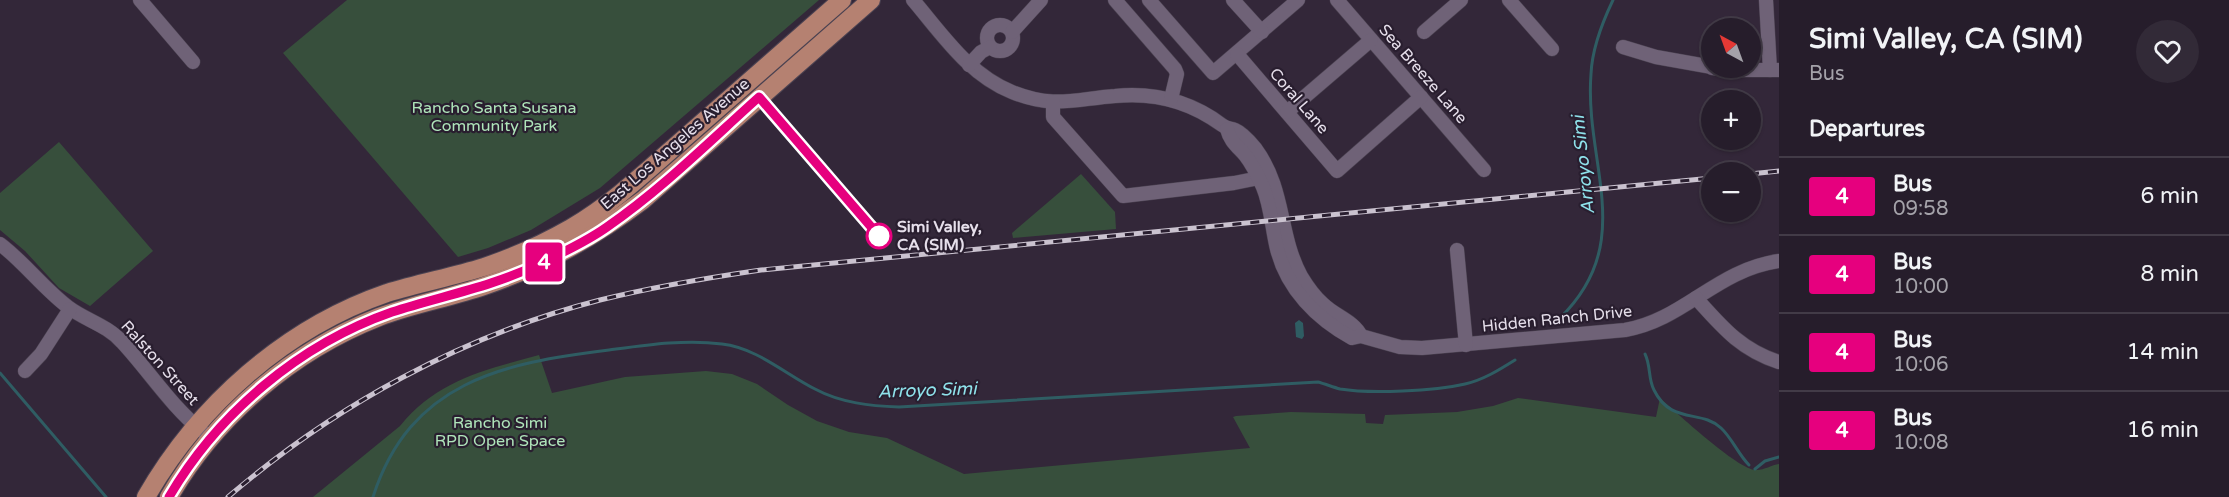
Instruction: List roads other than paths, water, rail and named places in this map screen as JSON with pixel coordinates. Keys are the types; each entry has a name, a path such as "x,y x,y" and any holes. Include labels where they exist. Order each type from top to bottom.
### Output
{"main road":[{"name":"East Los Angeles Avenue","path":"146,497 171,457 195,425 219,399 288,343 342,312 387,293 483,267 512,256 552,238 590,216 629,186 842,0"},
{"name":"East Los Angeles Avenue","path":"169,497 194,458 211,438 233,413 272,378 330,340 394,312 482,287 517,274 606,228 643,200 871,0"}],"street":[{"path":"140,0 193,62"},
{"name":"Hidden Ranch Drive","path":"914,0 969,65 1011,92 1053,102 1137,95 1171,99 1200,111 1227,129 1237,130 1255,148 1268,170 1280,199 1294,262 1305,283 1323,304 1357,327 1361,336"},
{"path":"969,65 981,52 990,47 987,35 994,26 1007,26 1012,32 1041,0"},
{"path":"1115,0 1175,69 1177,74 1171,99"},
{"path":"1149,0 1213,73 1296,1"},
{"path":"1233,0 1262,32"},
{"name":"Sea Breeze Lane","path":"1337,0 1484,170"},
{"path":"1424,32 1461,0"},
{"path":"1509,0 1552,49"},
{"path":"1766,0 1775,70"},
{"path":"1287,112 1371,40"},
{"path":"1623,47 1656,57 1701,65"},
{"name":"Coral Lane","path":"1237,54 1337,171 1421,98"},
{"path":"1053,102 1053,117 1123,196 1259,178"},
{"name":"Hidden Ranch Drive","path":"1227,129 1230,139 1245,156 1259,178 1268,201 1277,250 1288,278 1306,303 1330,326 1352,338 1361,336 1400,347 1422,348 1635,328 1657,321 1736,273 1760,264 1779,261"},
{"name":"Ralston Street","path":"0,244 36,280 70,309 108,329 121,340 195,425 211,438"},
{"path":"1457,250 1466,345"},
{"path":"1696,298 1725,331 1746,348 1779,362"},
{"path":"25,372 41,354 70,309"}],"waterway":[{"name":"Arroyo Simi","path":"1560,318 1583,289 1597,260 1602,231 1602,201 1591,107 1591,74 1598,36 1613,0"},
{"name":"Arroyo Simi","path":"373,497 389,458 410,427 436,403 465,385 497,372 532,362 637,346 694,342 735,346 759,356 804,383 835,398 867,405 899,407 1318,382 1353,391 1420,390 1472,382 1515,360"},
{"path":"1645,354 1652,386 1661,401 1677,412 1713,422 1728,436 1749,465"},
{"path":"0,373 106,497"},
{"path":"1755,469 1765,461 1779,457"}],"railway":[{"path":"1761,173 1779,171"},
{"path":"228,497 312,433 356,404 402,378 499,333 549,315 640,291 761,270 1701,179"}],"place":[{"name":"Simi Valley, CA (SIM)","path":"879,236"}],"park label":[{"name":"Rancho Santa Susana Community Park","path":"494,117"},
{"name":"Rancho Simi RPD Open Space","path":"500,432"}]}
